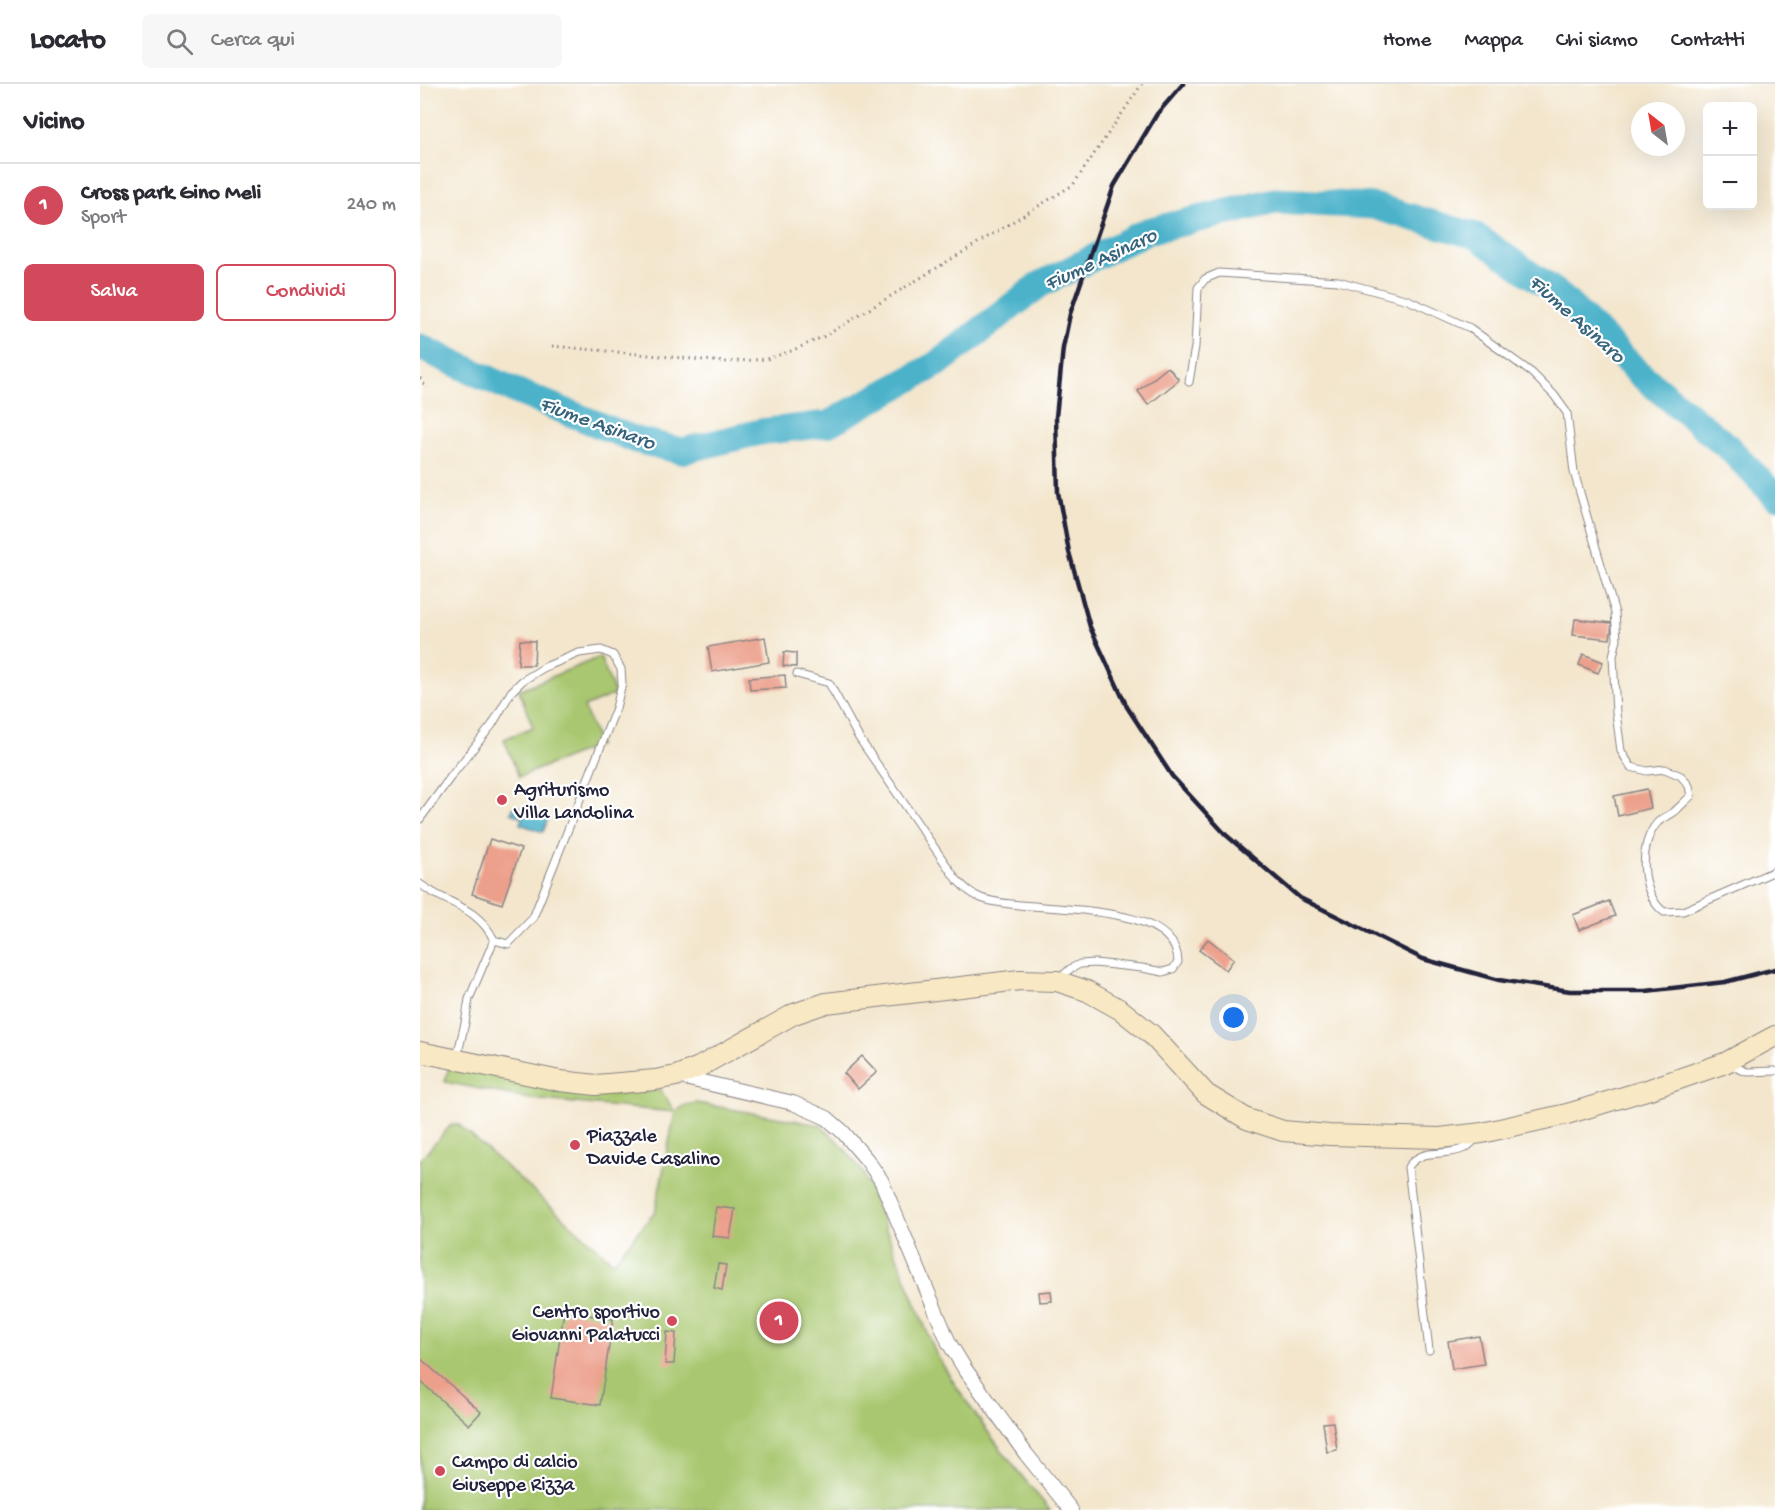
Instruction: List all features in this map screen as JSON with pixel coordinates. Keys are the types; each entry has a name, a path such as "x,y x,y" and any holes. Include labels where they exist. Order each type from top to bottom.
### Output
{"main road":[{"path":"420,1052 560,1081 596,1085 655,1080 676,1077 699,1067 794,1014 826,1003 1020,980 1057,981 1087,991 1121,1010 1151,1034 1206,1094 1247,1119 1283,1131 1329,1135 1440,1138 1482,1133 1567,1114 1650,1089 1725,1063 1775,1036"}],"street":[{"path":"676,1077 793,1103 827,1118 843,1132 881,1180 949,1343 1026,1454 1071,1510"}],"lane":[{"path":"1189,382 1195,347 1198,288 1205,279 1219,273 1338,281 1408,300 1470,328 1532,372 1567,413 1574,471 1616,612 1617,639 1613,656 1621,751 1631,767 1647,771 1665,769 1681,776 1689,786 1691,796 1673,813 1658,821 1648,837 1644,856 1648,890 1655,906 1664,912 1683,911 1775,871"},
{"path":"420,819 492,725 511,692 522,681 545,667 579,653 602,650 613,655 621,669 622,683 616,708 533,918 508,944 495,940 479,918 420,884"},
{"path":"797,674 829,683 859,738 956,879 968,891 982,899 1015,905 1099,911 1131,918 1157,930 1172,942 1178,954 1178,962 1173,969 1163,972 1095,963 1080,964 1070,969 1057,981"},
{"path":"456,1059 469,999 495,940"},
{"path":"1725,1063 1747,1072 1775,1071"},
{"path":"1429,1350 1408,1167 1413,1160 1423,1154 1442,1154 1465,1148 1482,1133"}],"path":[{"path":"552,346 725,362 767,359 825,336 1073,185 1142,84"},
{"path":"420,378 427,388"}],"green space":[{"path":"600,657 615,694 584,707 599,745 519,777 504,739 533,727 519,690"},
{"path":"449,1066 586,1092 617,1094 660,1089 675,1112 530,1099 445,1082"},
{"name":"Centro sportivo Giovanni Palatucci","path":"697,1103 820,1125 840,1143 863,1172 936,1354 990,1434 1050,1510 420,1510 420,1160 451,1125 458,1124 613,1262 655,1212 675,1112 685,1105"}],"water":[{"path":"514,806 548,819 543,832 520,824 522,817 511,813"}],"building":[{"path":"1168,367 1179,380 1148,405 1138,391"},
{"path":"1575,619 1612,623 1610,639 1573,635"},
{"path":"765,637 769,662 712,672 708,647"},
{"path":"520,640 535,641 534,665 518,665"},
{"path":"784,652 796,653 796,667 783,666"},
{"path":"1583,654 1603,662 1598,673 1579,665"},
{"path":"785,675 786,688 750,690 749,678"},
{"path":"1647,789 1651,808 1618,816 1614,796"},
{"path":"490,839 521,849 502,904 472,894"},
{"path":"1609,901 1615,916 1579,930 1573,915"},
{"path":"1208,939 1234,959 1226,970 1199,950"},
{"path":"862,1056 877,1072 858,1089 844,1073"},
{"path":"716,1207 735,1209 730,1238 712,1236"},
{"path":"718,1264 726,1265 722,1290 714,1288"},
{"path":"1051,1291 1052,1301 1040,1302 1039,1292"},
{"path":"564,1311 613,1319 600,1405 551,1398"},
{"path":"667,1332 676,1333 674,1364 665,1364"},
{"path":"1479,1336 1484,1364 1452,1369 1448,1341"},
{"path":"420,1358 481,1412 469,1425 420,1381"},
{"path":"1333,1422 1337,1450 1327,1452 1323,1423"}],"waterway":[{"name":"Fiume Asinaro","path":"420,347 513,390 636,440 682,451 760,432 828,424 937,364 1039,285 1147,231 1275,201 1373,206 1476,236 1556,292 1641,375 1728,447 1775,496"}],"railway":[{"path":"1183,84 1157,114 1114,186 1070,314 1063,348 1056,417 1058,492 1069,552 1090,627 1127,707 1172,776 1226,835 1300,898 1423,959 1499,980 1570,991 1646,991 1725,982 1775,969"}],"place":[{"name":"Agriturismo Villa Landolina","path":"502,800"},
{"name":"Piazzale Davide Casalino","path":"575,1145"},
{"name":"Centro sportivo Giovanni Palatucci","path":"672,1321"},
{"name":"Cross park Gino Meli","path":"779,1321"},
{"name":"Campo di calcio Giuseppe Rizza","path":"440,1471"}]}
